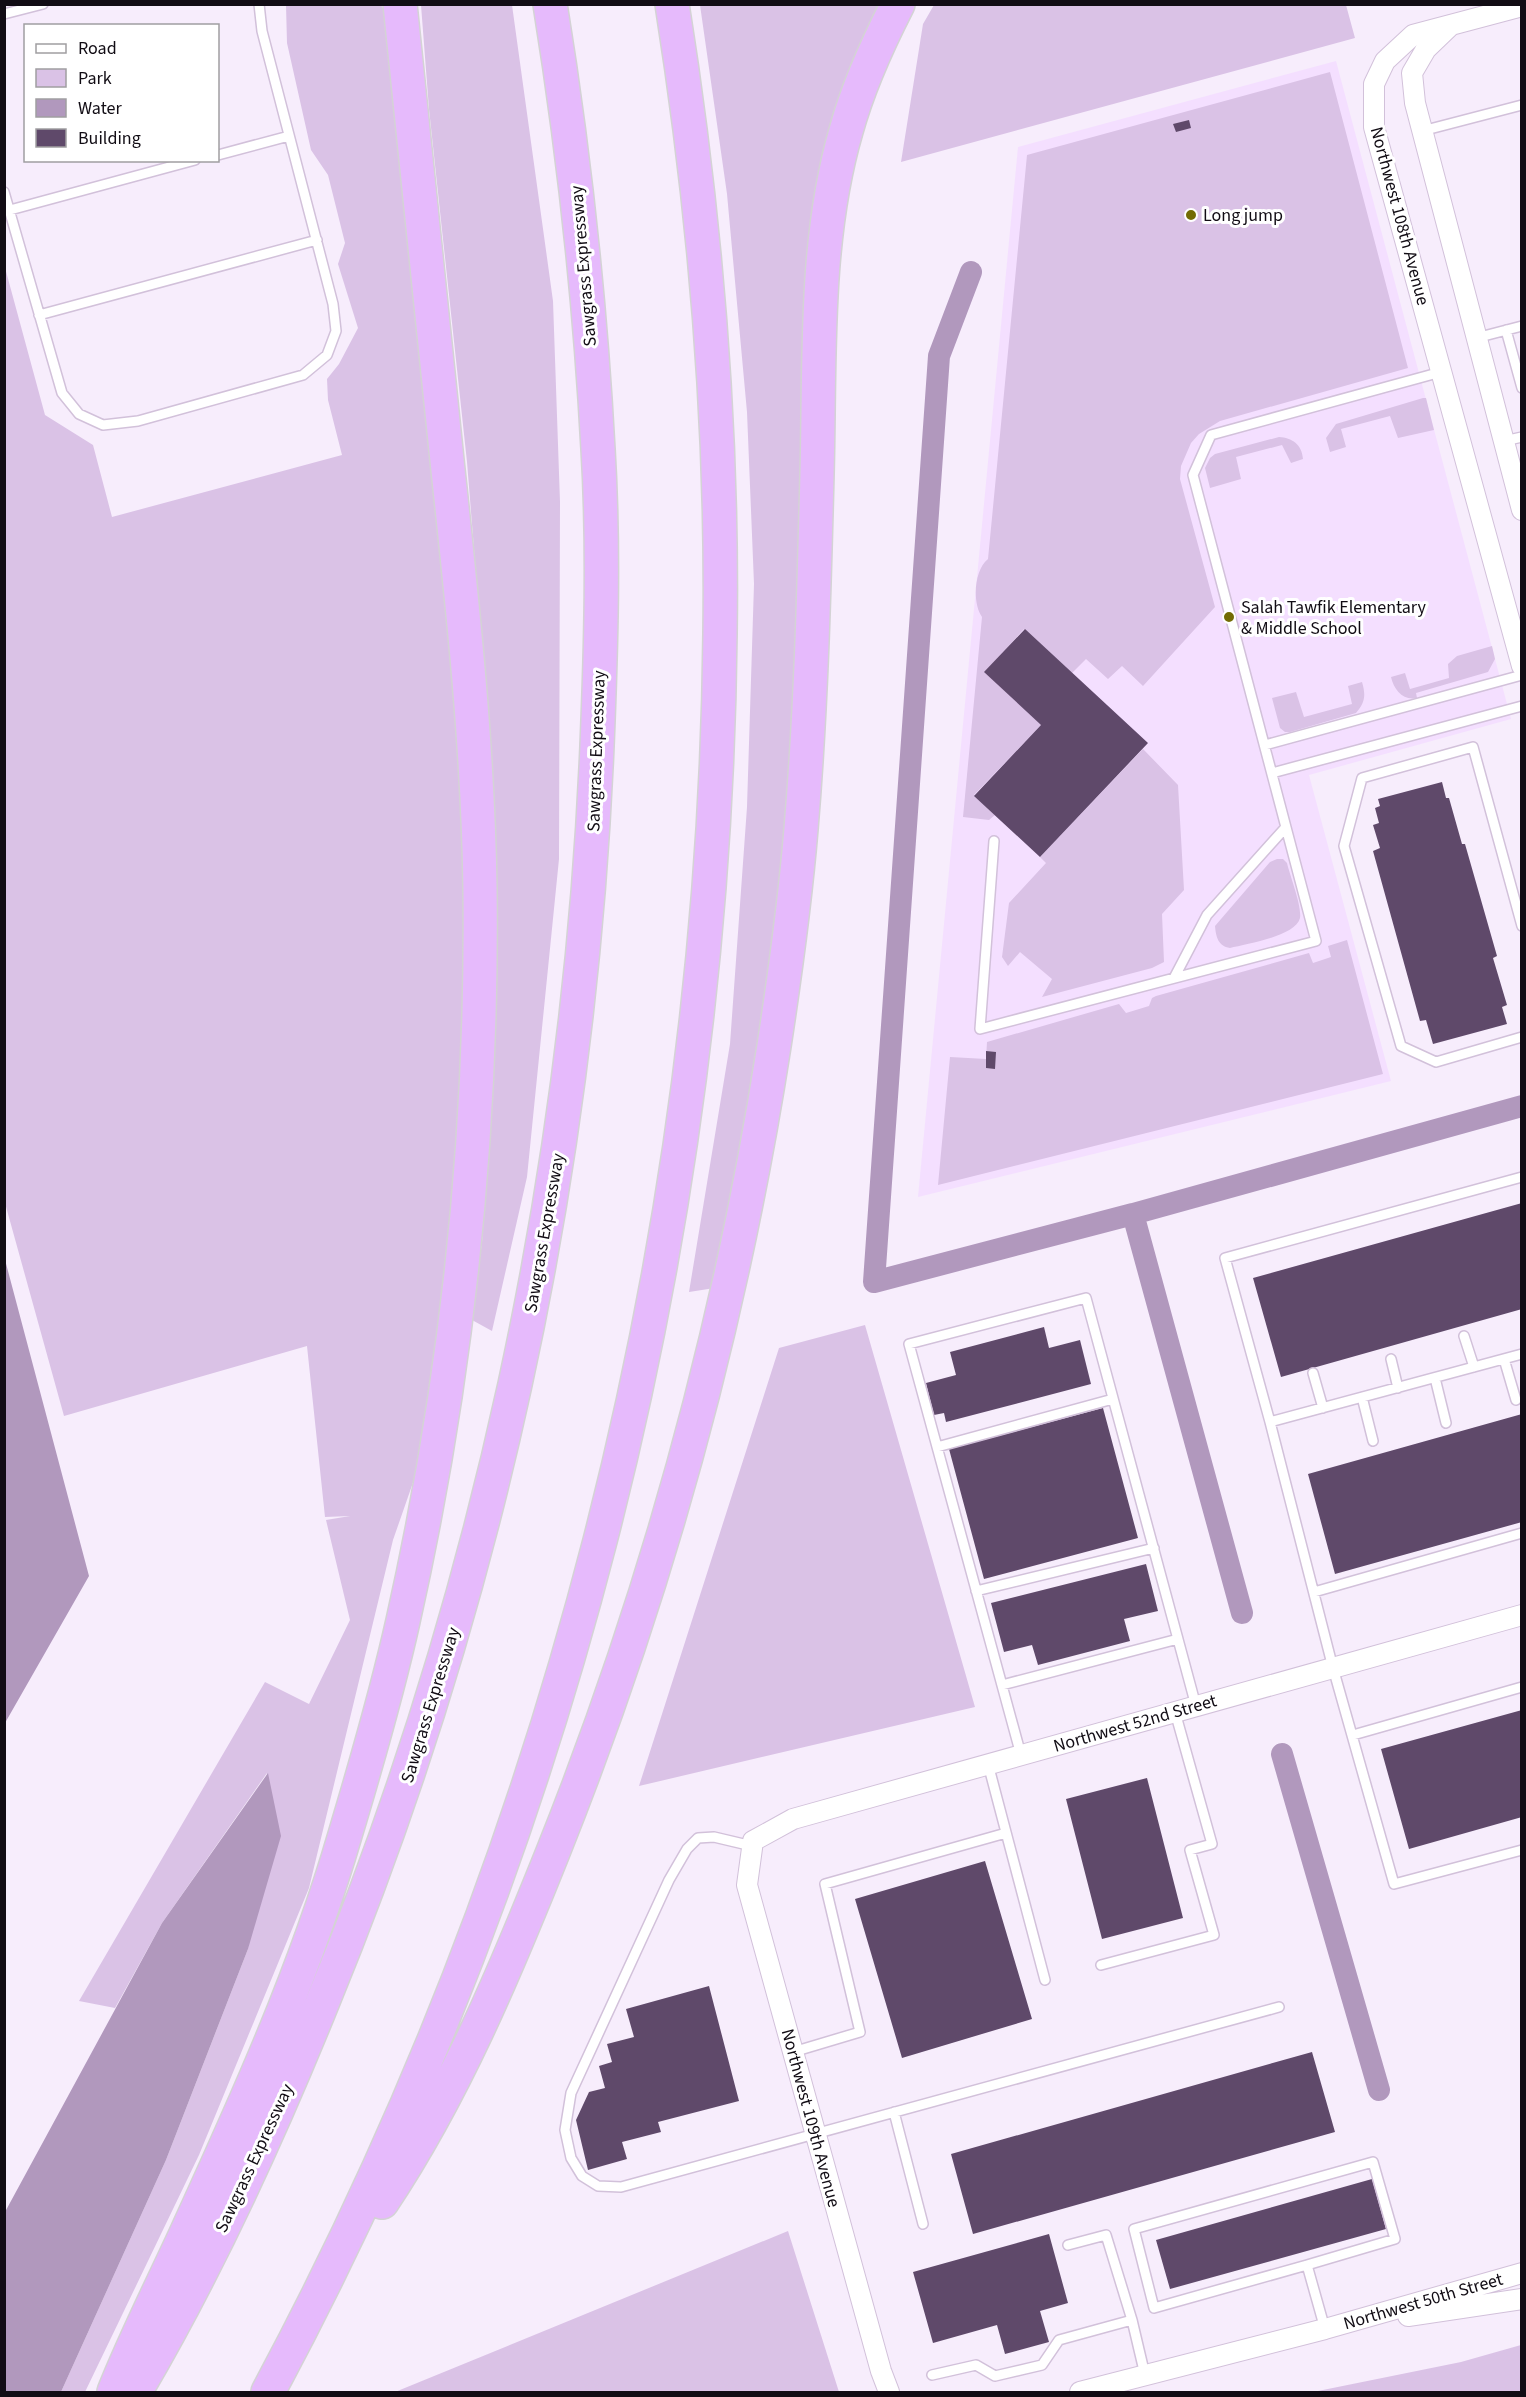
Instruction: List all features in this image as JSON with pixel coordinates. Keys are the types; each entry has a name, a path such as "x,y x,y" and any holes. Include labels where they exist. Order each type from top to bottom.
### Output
{"highway":[{"path":"114,2392 130,2351 171,2266 267,2052 344,1840 383,1701 420,1541 450,1375 462,1278 474,1136 478,1049 480,887 477,807 464,623 400,4"},
{"name":"Sawgrass Expressway","path":"135,2392 205,2261 255,2158 303,2052 388,1837 463,1598 516,1386 540,1269 574,1035 587,921 598,722 601,571 599,454 590,333 566,104 550,4"},
{"path":"268,2392 321,2293 391,2144 442,2024 529,1787 569,1655 621,1458 647,1340 668,1224 699,988 710,870 720,634 715,421 705,276 694,160 672,4"},
{"path":"321,2293 414,2153 472,2040 543,1878 576,1796 649,1582 681,1477 708,1376 746,1205 764,1107 793,909 801,834 812,660 823,284 830,211 845,134 856,99 898,4"}],"street":[{"name":"Northwest 108th Avenue","path":"1521,6 1413,34 1385,61 1374,84 1374,127 1521,666"},
{"path":"1452,24 1426,49 1412,73 1415,103 1476,338 1512,439 1521,510"},
{"name":"Northwest 52nd Street","path":"753,1844 793,1819 1521,1615"},
{"name":"Northwest 109th Avenue","path":"753,1844 747,1885 881,2371 889,2392"},
{"name":"Northwest 50th Street","path":"1080,2392 1325,2329 1521,2273"},
{"name":"Northwest 50th Street","path":"1325,2329 1521,2299"}],"lane":[{"path":"4,14 43,4"},
{"path":"4,192 62,393 79,414 104,425 138,421 303,375 327,355 336,331 333,304 262,31 259,4"},
{"path":"1422,131 1521,105"},
{"path":"219,155 289,136"},
{"path":"10,210 188,162"},
{"path":"39,315 317,240"},
{"path":"1476,338 1521,326"},
{"path":"1506,330 1521,388"},
{"path":"994,841 980,1029 1317,941 1193,475 1211,435 1441,372"},
{"path":"1265,745 1521,675"},
{"path":"1272,773 1521,706"},
{"path":"1521,926 1473,747 1362,778 1344,846 1401,1046 1436,1062 1521,1037"},
{"path":"1174,978 1207,915 1286,827"},
{"path":"1521,1177 1225,1258 1333,1668 1394,1884 1521,1850"},
{"path":"1021,1755 909,1344 1086,1298 1196,1706"},
{"path":"1464,1335 1474,1367"},
{"path":"1270,1422 1521,1354"},
{"path":"1391,1359 1398,1388"},
{"path":"1504,1359 1516,1400"},
{"path":"1313,1373 1323,1408"},
{"path":"1435,1378 1446,1423"},
{"path":"1362,1397 1373,1441"},
{"path":"937,1447 1113,1399"},
{"path":"1314,1592 1521,1533"},
{"path":"976,1591 1154,1548"},
{"path":"1002,1685 1178,1639"},
{"path":"1353,1736 1521,1688"},
{"path":"1101,1965 1214,1935 1190,1850 1212,1844 1175,1712"},
{"path":"988,1764 1045,1980"},
{"path":"793,2052 860,2032 825,1884 1006,1833"},
{"path":"753,1844 714,1837 698,1838 687,1849 669,1880 572,2093 565,2130 571,2158 582,2176 598,2186 621,2187 1279,2007"},
{"path":"894,2112 923,2224"},
{"path":"1373,2162 1395,2239 1307,2265 1154,2308 1134,2229 1373,2162"},
{"path":"1068,2245 1106,2235 1132,2320 1145,2375"},
{"path":"1307,2265 1325,2329"},
{"path":"932,2375 976,2365 995,2376 1042,2365 1059,2340 1132,2320"}],"shaded area":[{"name":"Salah Tawfik Elementary & Middle School","path":"1336,61 1511,719 1309,775 1391,1081 918,1197 1018,147"}],"green space":[{"path":"286,5 381,5 388,16 467,805 464,1141 424,1451 393,1540 309,1888 199,2155 85,2392 61,2392 166,2160 248,1949 267,1773 162,1923 115,2008 79,2001 265,1682 309,1704 350,1620 326,1520 350,1516 325,1517 307,1346 64,1416 5,1203 4,264 45,415 93,445 112,517 342,455 328,400 327,379 339,364 358,328 338,264 345,243 328,175 311,150 287,43"},
{"path":"421,5 512,5 553,301 560,502 559,859 527,1177 492,1331 472,1320 482,1242 492,1089 478,599 467,462 429,109"},
{"path":"700,5 893,5 842,126 792,833 721,1287 689,1292 730,1044 747,807 754,584 747,412 727,194"},
{"path":"934,5 1346,5 1355,38 901,162 923,24"},
{"path":"1330,72 1408,368 1220,421 1199,434 1191,443 1181,466 1180,479 1215,607 1143,686 1122,666 1108,679 1086,659 1072,673 1024,629 985,672 1041,725 974,795 995,815 989,820 963,817 982,617 977,604 976,587 983,564 988,559 1027,155"},
{"path":"1426,398 1434,430 1398,438 1390,416 1341,429 1346,447 1330,452 1326,438 1336,424"},
{"path":"1279,437 1296,443 1301,449 1303,459 1291,463 1282,445 1236,457 1241,479 1210,488 1205,468 1215,454"},
{"path":"1492,646 1495,659 1488,672 1416,693 1417,698 1403,696 1392,682 1391,677 1405,673 1410,689 1449,678 1448,664 1457,656"},
{"path":"1362,682 1364,699 1356,713 1290,732 1285,732 1280,728 1272,698 1296,692 1304,717 1352,704 1348,686"},
{"path":"1143,749 1178,785 1184,890 1162,914 1164,962 1152,968 1042,997 1052,979 1020,952 1008,966 1002,957 1009,903 1046,863 1040,857"},
{"path":"1283,859 1287,863 1299,906 1300,918 1297,924 1290,930 1259,941 1230,948 1223,945 1217,937 1215,926 1270,862"},
{"path":"1347,940 1383,1074 938,1185 950,1057 986,1059 987,1042 1119,1004 1126,1013 1149,1006 1152,998 1156,996 1309,953 1313,963 1331,957 1328,946"},
{"path":"865,1325 975,1707 639,1786 779,1348"},
{"path":"788,2231 839,2392 395,2392"},
{"path":"1521,2345 1521,2392 1313,2392 1461,2362"}],"water":[{"path":"4,1256 89,1576 5,1723 4,1723"},
{"path":"268,1773 281,1836 248,1949 166,2160 61,2392 5,2392 5,2212 162,1923"}],"building":[{"path":"1189,120 1191,128 1176,132 1173,124"},
{"path":"1025,629 1148,743 1040,857 974,796 1041,725 984,672"},
{"path":"1442,782 1462,844 1465,844 1497,956 1493,958 1507,1005 1502,1007 1507,1024 1433,1044 1426,1020 1420,1021 1373,851 1380,848 1373,825 1379,823 1375,808 1380,806 1378,799"},
{"path":"986,1051 996,1052 995,1069 986,1068"},
{"path":"1522,1203 1522,1309 1281,1377 1253,1278"},
{"path":"1044,1327 1049,1348 1080,1340 1091,1384 946,1422 944,1413 934,1415 926,1383 956,1375 950,1352"},
{"path":"1103,1408 1138,1538 984,1579 949,1449"},
{"path":"1522,1414 1522,1522 1335,1574 1308,1474"},
{"path":"1146,1564 1158,1611 1124,1619 1130,1641 1038,1665 1032,1645 1004,1652 991,1603"},
{"path":"1522,1710 1522,1817 1409,1849 1381,1749"},
{"path":"1147,1778 1183,1918 1102,1939 1066,1799"},
{"path":"985,1861 1032,2019 902,2058 855,1899"},
{"path":"709,1986 739,2101 658,2122 661,2132 622,2142 627,2159 588,2170 576,2120 589,2092 605,2088 599,2066 612,2062 607,2044 634,2037 626,2009"},
{"path":"1312,2052 1335,2132 973,2234 951,2154"},
{"path":"1372,2179 1386,2229 1170,2289 1156,2240"},
{"path":"1049,2234 1068,2303 1040,2311 1049,2342 1005,2354 997,2325 933,2343 913,2272"}],"waterway":[{"path":"971,272 939,356 874,1282 1133,1214 1242,1613"},
{"path":"1133,1214 1522,1106"},
{"path":"1282,1754 1379,2090"}],"place":[{"name":"Long jump","path":"1191,215"},
{"name":"Salah Tawfik Elementary & Middle School","path":"1229,617"}]}
